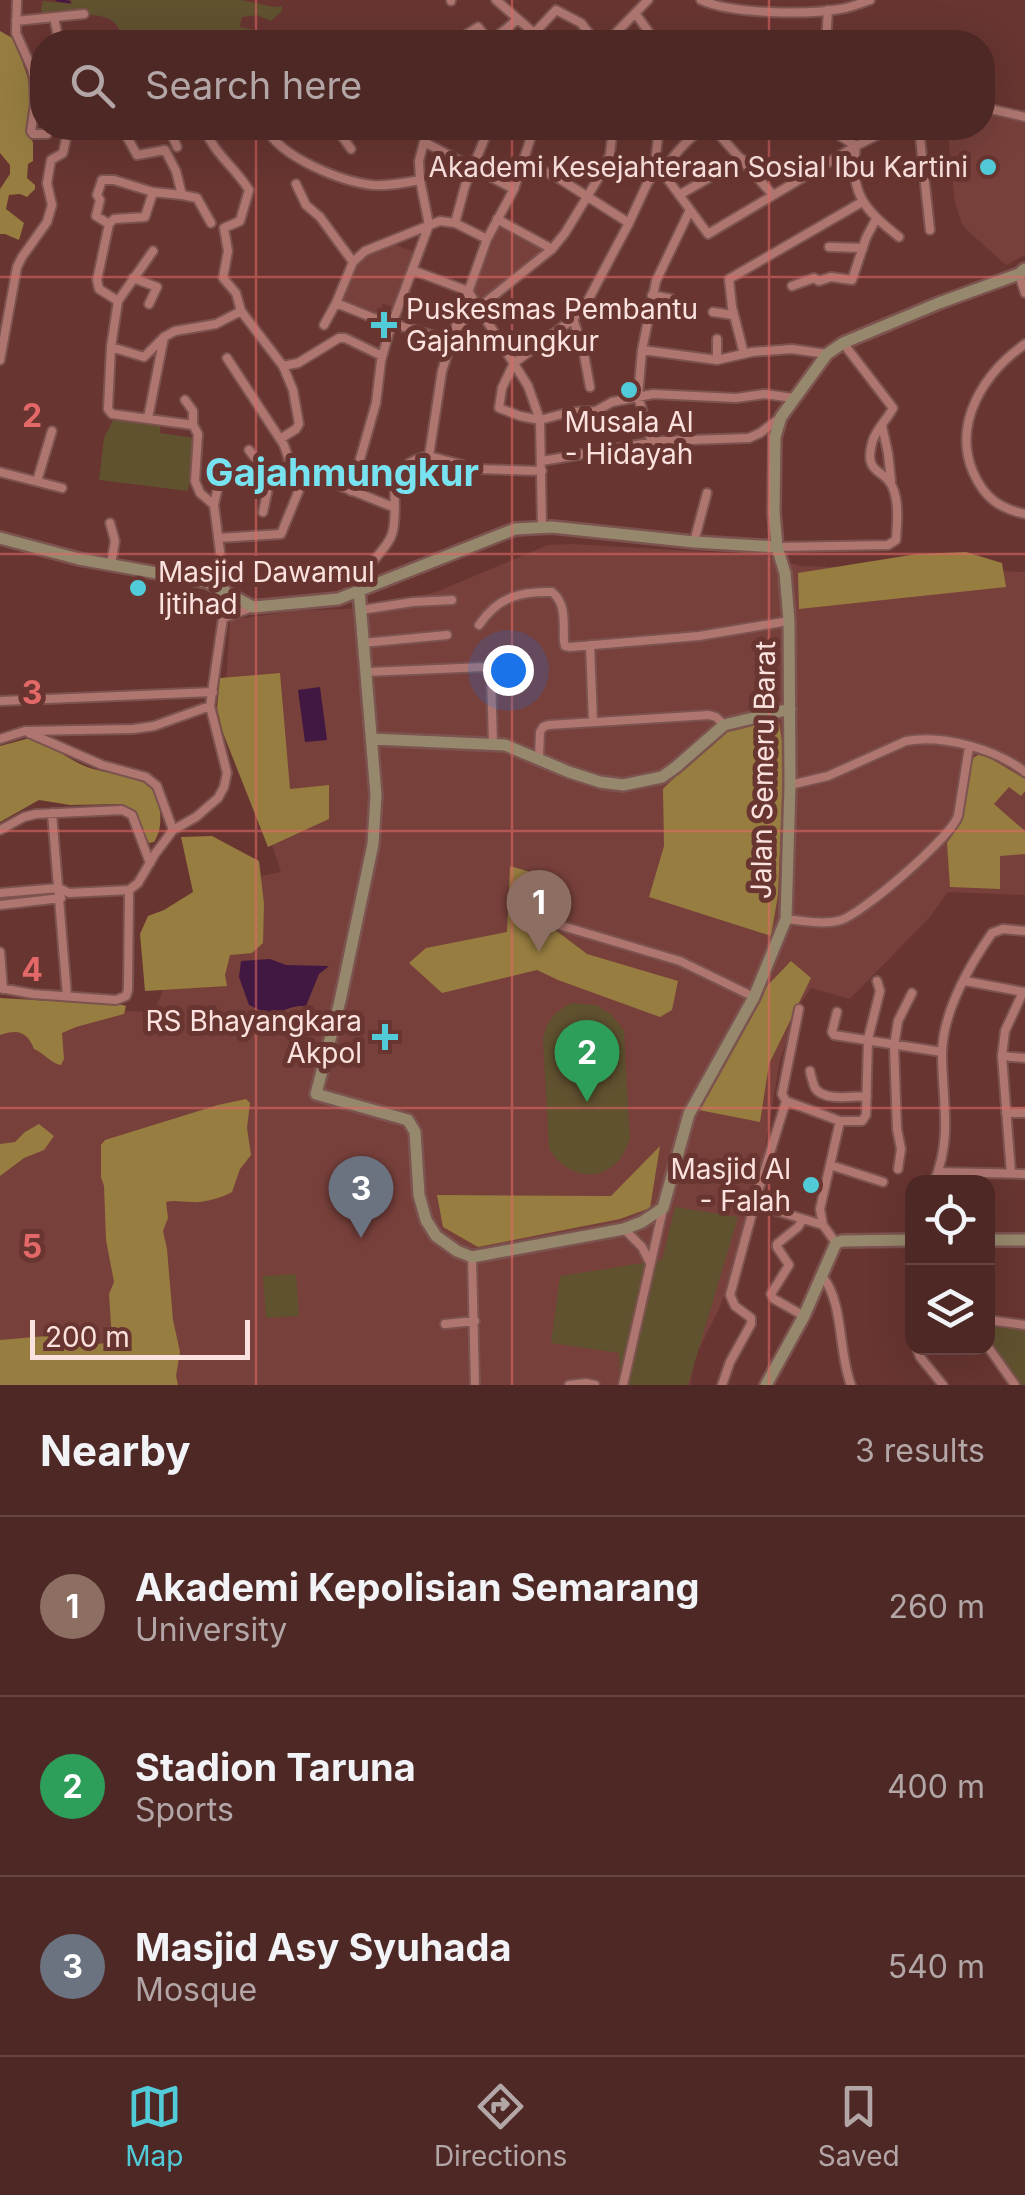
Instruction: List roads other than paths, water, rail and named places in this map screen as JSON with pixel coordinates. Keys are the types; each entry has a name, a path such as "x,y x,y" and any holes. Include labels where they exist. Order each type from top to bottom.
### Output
{"street":[{"path":"17,0 16,32 30,64"},
{"path":"496,0 531,30"},
{"path":"552,0 556,10 581,22 587,30"},
{"path":"619,30 648,0"},
{"path":"701,0 725,7 769,11 843,9 870,0"},
{"path":"538,30 556,10"},
{"path":"827,30 828,10"},
{"path":"635,13 647,30"},
{"path":"16,21 84,14"},
{"path":"54,17 57,30"},
{"path":"505,30 518,20"},
{"path":"995,110 1025,117"},
{"path":"0,360 6,334 4,312 19,262 48,222 52,205 47,188 51,160 63,153 66,140"},
{"path":"129,140 137,155 165,150 182,195"},
{"path":"174,140 177,147"},
{"path":"209,140 249,190 240,221 224,228 228,251 223,278 236,292 242,312 283,366 293,390 300,424 280,439"},
{"path":"275,140 310,166 327,173 375,185 420,180"},
{"path":"345,140 351,149"},
{"path":"454,223 484,140"},
{"path":"428,456 442,372 454,330 486,240 514,189 528,140"},
{"path":"454,330 552,249 589,196 610,154 612,140"},
{"path":"659,140 659,173 707,234 868,140"},
{"path":"688,140 646,184 630,223 586,304 514,362 498,408 540,420 596,410 638,396 736,398 764,394 793,398"},
{"path":"724,140 773,195"},
{"path":"846,140 856,146"},
{"path":"920,140 930,230"},
{"path":"351,491 376,403 382,356 429,225 420,180 424,142 514,189"},
{"path":"856,146 854,178 862,202 899,237"},
{"path":"679,195 742,159"},
{"path":"522,162 555,176 630,223"},
{"path":"109,224 96,216 102,180 197,198 211,223"},
{"path":"296,184 306,205 320,217 352,262"},
{"path":"118,301 99,288 97,280 109,224 114,219 145,217 153,192"},
{"path":"744,354 733,315 728,282 731,277 862,202"},
{"path":"652,442 638,396 642,350 656,281 690,210"},
{"path":"497,219 552,249"},
{"path":"792,286 814,278 852,280 876,219"},
{"path":"324,324 352,262 374,246 440,221 454,223 486,240"},
{"path":"828,246 863,248"},
{"path":"153,251 118,301 108,409 193,425"},
{"path":"412,270 468,290 534,400 540,420 542,526"},
{"path":"542,461 652,442 749,438 781,417 827,354 843,343 1022,272 1025,293"},
{"path":"133,278 157,287 149,304"},
{"path":"652,294 672,299"},
{"path":"336,304 451,341"},
{"path":"111,347 144,357 174,330 216,324 242,312"},
{"path":"713,312 733,315"},
{"path":"573,318 590,388"},
{"path":"148,418 164,337"},
{"path":"283,366 298,363 339,338 382,356"},
{"path":"717,339 717,360"},
{"path":"843,343 893,407 872,440 872,467 892,484"},
{"path":"1025,344 1003,361 981,389 966,433 968,457 984,494 994,504 1025,514"},
{"path":"642,350 717,360 792,349 827,354"},
{"path":"227,358 280,439 288,465"},
{"path":"185,400 193,412 198,434 197,489 214,506"},
{"name":"Jalan Semeru Barat","path":"663,1208 689,1114 754,997 786,920 789,621 774,512 775,437 781,417"},
{"path":"223,618 253,606 338,599 515,529 542,526 777,547 895,543 897,506 882,426"},
{"path":"37,481 52,430"},
{"path":"249,450 272,470"},
{"path":"542,471 478,469 428,456 406,465 393,493 393,531 358,590 376,802 372,844 340,1001 316,1094 408,1120 415,1132 426,1220 443,1242 472,1257 624,1229 663,1208"},
{"path":"272,470 288,465 393,506"},
{"path":"263,512 272,470"},
{"path":"0,899 128,890 138,883 173,830 218,798 227,773 210,706 224,591 214,506 221,473 251,471 253,480"},
{"path":"0,472 62,488"},
{"path":"220,538 282,534 306,473"},
{"path":"694,542 707,494"},
{"path":"110,523 115,539 111,564"},
{"path":"0,538 38,550 207,582 253,606"},
{"path":"480,625 491,608 507,598 536,592 557,595 562,606 565,646 570,647 700,636 789,621"},
{"path":"361,610 452,600"},
{"path":"364,643 447,636"},
{"path":"590,645 593,722"},
{"path":"366,672 486,667 491,674 493,744"},
{"path":"0,701 212,692"},
{"path":"0,739 25,731 133,729 172,721 210,706"},
{"path":"372,739 506,745 569,772 623,785 662,776 724,724 790,708"},
{"path":"539,757 543,727 709,715 724,724"},
{"path":"25,731 102,766 146,778 157,786 173,830"},
{"path":"790,784 828,776 906,741 936,738 1002,758 1025,772"},
{"path":"786,920 827,922 851,916 941,840 958,816 970,747"},
{"path":"0,830 24,817 122,810 132,815 150,862"},
{"path":"52,813 67,996"},
{"path":"0,952 1,988 116,1000 126,996 128,890"},
{"path":"542,920 680,962 754,997"},
{"path":"938,1175 947,1122 942,1052 951,1009 995,931 1025,931"},
{"path":"798,1010 783,1078 782,1094 786,1101 840,1121 862,1121 866,1115 868,1039 880,991 877,981"},
{"path":"965,981 1024,992 1005,1031 1002,1056 1010,1173"},
{"path":"898,1170 901,1149 894,1046 898,1022 912,993"},
{"path":"837,1012 832,1034 942,1052"},
{"path":"1002,1056 1025,1058"},
{"path":"810,1071 821,1094 867,1096"},
{"path":"722,1385 751,1324 751,1318 735,1306 730,1295 786,1101"},
{"path":"1006,1114 1025,1113"},
{"path":"836,1243 822,1225 820,1209 840,1121"},
{"path":"830,1165 884,1182"},
{"path":"939,1172 1025,1174"},
{"path":"754,1204 822,1225"},
{"path":"624,1385 663,1208"},
{"path":"804,1219 777,1244 789,1265 771,1294 804,1316"},
{"path":"624,1229 650,1263"},
{"path":"995,1240 1025,1240"},
{"path":"766,1385 804,1316 836,1243 905,1241"},
{"path":"472,1257 475,1385"},
{"path":"822,1276 832,1289 848,1383"},
{"path":"445,1324 475,1321"},
{"path":"995,1321 1025,1325"},
{"path":"919,1355 943,1385"},
{"path":"994,1355 1015,1385"},
{"path":"568,1385 595,1385"}],"waterway":[{"path":"57,0 69,2"}],"place":[{"name":"Akademi Kesejahteraan Sosial Ibu Kartini","path":"988,167"},
{"name":"Puskesmas Pembantu Gajahmungkur","path":"384,325"},
{"name":"Musala Al - Hidayah","path":"629,390"},
{"name":"Masjid Dawamul Ijtihad","path":"138,588"},
{"name":"Akademi Kepolisian Semarang","path":"539,952"},
{"name":"RS Bhayangkara Akpol","path":"385,1037"},
{"name":"Stadion Taruna","path":"587,1102"},
{"name":"Masjid Al - Falah","path":"811,1185"},
{"name":"Masjid Asy Syuhada","path":"361,1238"}],"district":[{"name":"Gajahmungkur","path":"342,472"}]}
